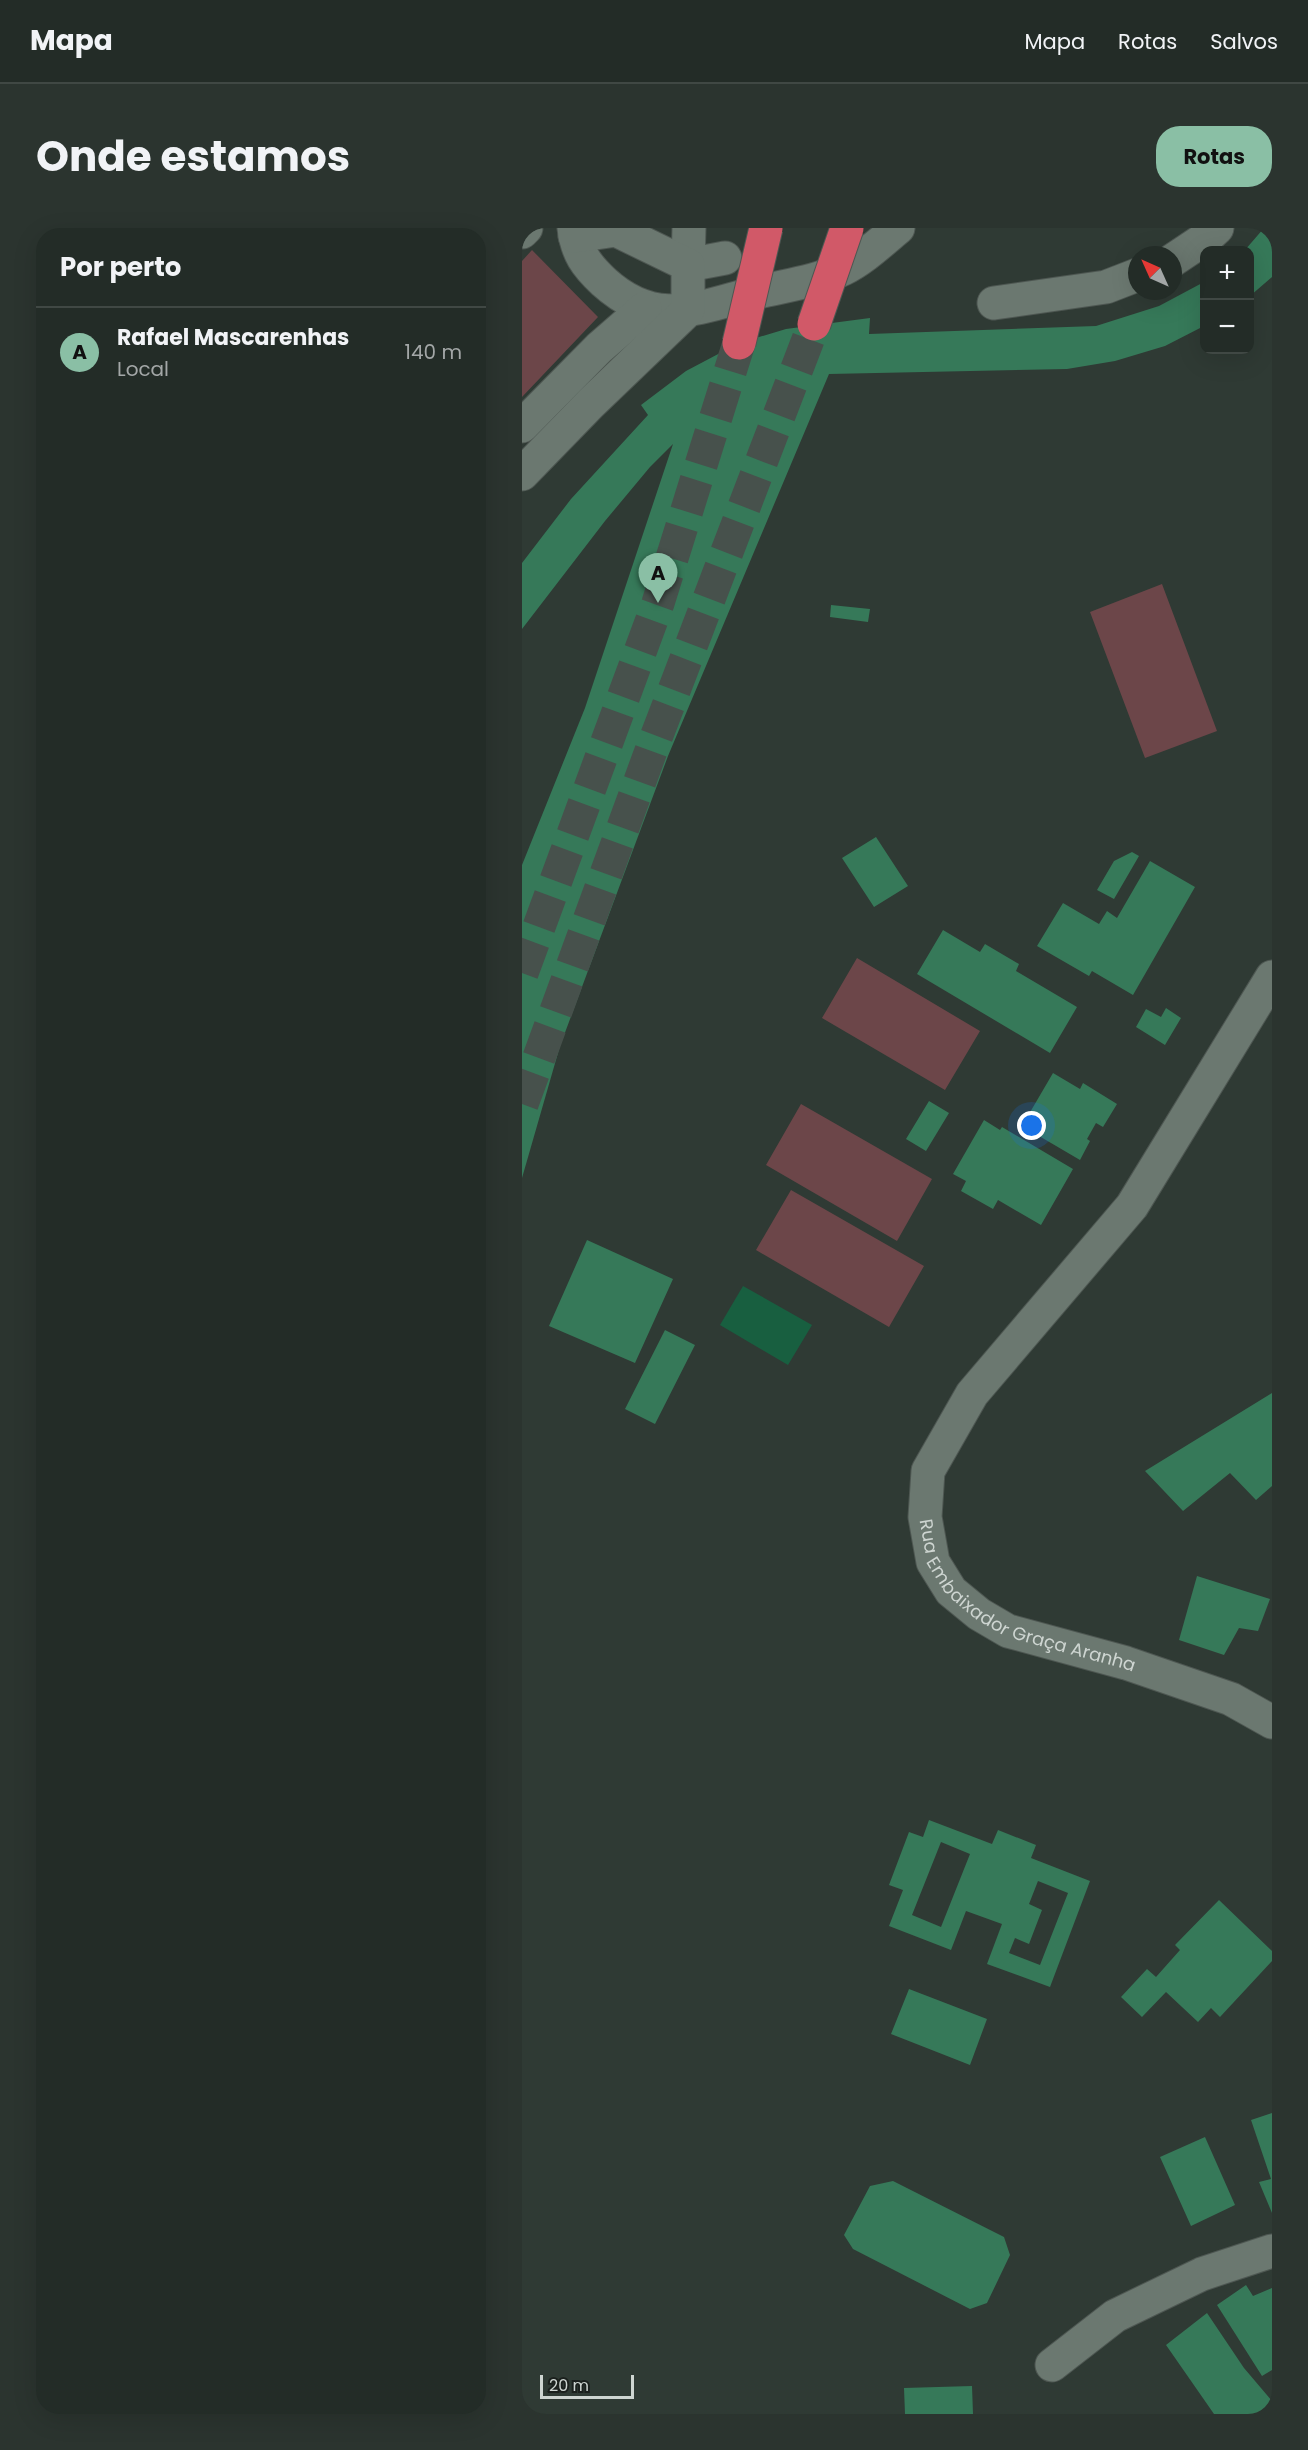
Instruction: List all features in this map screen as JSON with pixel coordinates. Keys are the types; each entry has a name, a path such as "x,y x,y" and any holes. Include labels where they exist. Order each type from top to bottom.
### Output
{"highway":[{"path":"739,343 766,228"},
{"path":"814,324 847,228"}],"street":[{"path":"522,232 526,228"},
{"path":"522,474 591,403 688,310 689,228"},
{"path":"725,258 688,265 616,230 574,232 578,251 593,272 615,291 645,308 665,312 688,310 802,283 843,269 898,228"},
{"path":"1182,254 1217,228"},
{"path":"993,303 1106,287 1128,278"},
{"path":"522,426 599,348 645,308"},
{"name":"Rua Embaixador Graça Aranha","path":"1272,977 1132,1206 972,1394 928,1471 925,1516 933,1562 951,1591 979,1614 1008,1630 1126,1664 1231,1699 1272,1722"},
{"path":"1052,2365 1115,2316 1202,2274 1272,2251"}],"shaded area":[{"path":"532,250 598,317 522,397 522,261"},
{"path":"1162,584 1217,731 1145,758 1090,612"},
{"path":"857,958 980,1031 945,1090 822,1018"},
{"path":"801,1104 932,1179 897,1241 766,1165"},
{"path":"791,1190 924,1266 889,1327 756,1250"},
{"path":"743,1286 812,1325 788,1365 720,1325"}],"building":[{"path":"1264,228 1272,228 1272,277 1254,293 1254,246 1248,246"},
{"path":"1200,284 1200,328 1165,346 1115,361 1067,369 829,374 668,756 560,1046 522,1178 522,865 585,708 673,444 650,467 605,521 522,629 522,563 571,499 648,415 641,405 686,371 739,343 786,329 870,318 869,334 1096,326 1159,306 1170,300 1182,300 1182,294"},
{"path":"831,605 870,609 868,622 830,617"},
{"path":"876,837 908,886 874,907 842,858"},
{"path":"1132,852 1139,856 1114,899 1097,890 1114,861"},
{"path":"1150,861 1195,887 1133,995 1092,971 1089,976 1037,946 1063,903 1099,924 1107,911 1117,918"},
{"path":"943,930 980,952 985,944 1019,964 1016,971 1077,1007 1050,1053 917,974"},
{"path":"1166,1008 1181,1018 1165,1045 1136,1027 1146,1009 1161,1017"},
{"path":"1053,1073 1080,1089 1083,1083 1117,1104 1103,1127 1096,1123 1087,1139 1090,1141 1080,1160 1022,1126"},
{"path":"929,1101 949,1113 926,1151 906,1139"},
{"path":"984,1120 1000,1130 1002,1127 1073,1169 1041,1225 998,1200 993,1209 961,1191 966,1181 953,1174"},
{"path":"587,1240 673,1279 635,1363 549,1326"},
{"path":"665,1330 695,1345 655,1424 625,1409"},
{"path":"1272,1393 1272,1486 1256,1500 1230,1473 1183,1511 1145,1471"},
{"path":"1197,1576 1270,1599 1258,1631 1239,1628 1224,1655 1179,1640"},
{"path":"929,1820 992,1844 998,1830 1036,1845 1031,1858 1090,1881 1050,1987 987,1964 1002,1924 966,1911 951,1950 889,1926 903,1890 889,1885 909,1832 923,1837","holes":["941,1842 970,1854 941,1927 912,1915","1038,1881 1068,1893 1040,1965 1009,1953 1015,1938 1029,1944 1042,1910 1029,1904"]},
{"path":"1219,1900 1272,1951 1272,1961 1220,2017 1211,2008 1198,2022 1166,1992 1142,2017 1121,1997 1147,1969 1156,1977 1180,1950 1175,1945"},
{"path":"909,1989 987,2019 970,2065 891,2034"},
{"path":"1272,2113 1272,2213 1259,2182 1271,2179 1251,2120"},
{"path":"1205,2137 1235,2205 1191,2226 1160,2157"},
{"path":"893,2181 1004,2237 1010,2255 987,2303 970,2309 853,2249 844,2235 870,2186"},
{"path":"1246,2285 1253,2296 1272,2288 1272,2370 1262,2376 1217,2305"},
{"path":"1207,2313 1244,2368 1272,2401 1272,2414 1214,2414 1166,2345"},
{"path":"972,2386 973,2414 905,2414 904,2388"}],"tunnel":[{"path":"522,1104 652,748 814,324"},
{"path":"522,973 658,603 739,343"}],"place":[{"name":"Rafael Mascarenhas","path":"658,603"}]}
